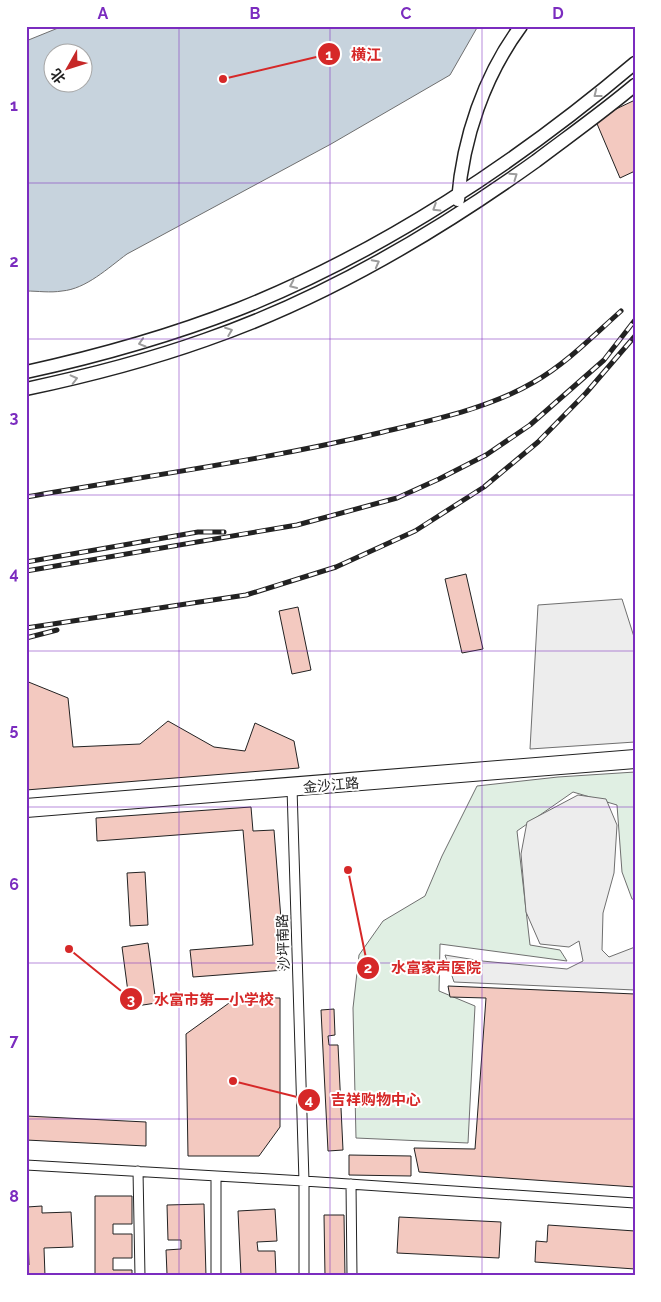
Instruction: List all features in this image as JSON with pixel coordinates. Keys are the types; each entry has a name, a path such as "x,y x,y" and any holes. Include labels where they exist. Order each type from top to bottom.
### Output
{"highway":[{"name":"金沙江路","path":"26,808 635,759"}],"main road":[{"path":"457,214 459,188 468,140 482,97 497,63 520,26"},
{"path":"26,372 114,351 158,338 240,309 348,259 410,224 459,188 577,109 635,63"},
{"path":"26,389 119,368 198,343 292,305 356,274 457,214 554,148 635,85"}],"street":[{"name":"沙坪南路","path":"292,788 304,1181 304,1276"},
{"path":"26,1164 635,1203"},
{"path":"138,1171 140,1276"},
{"path":"216,1176 216,1276"},
{"path":"351,1184 352,1276"}],"green space":[{"path":"635,772 635,900 632,899 622,872 617,805 573,792 517,831 530,945 560,950 567,961 440,944 439,991 475,1006 468,1143 356,1138 353,1008 359,955 383,921 425,896 442,856 477,786 558,777"}],"shaded area":[{"path":"63,26 478,26 450,75 331,144 127,254 88,282 62,291 26,291 26,41"},
{"path":"622,599 635,640 635,742 530,749 538,605"},
{"path":"578,795 606,799 617,825 614,873 603,913 602,950 609,957 635,947 635,990 454,982 445,955 482,961 567,969 583,961 579,941 569,947 540,944 526,912 521,854 527,822"}],"building":[{"path":"635,100 635,171 620,178 595,119"},
{"path":"466,574 483,649 462,653 445,579"},
{"path":"298,607 311,670 292,674 279,611"},
{"path":"26,681 68,698 73,747 140,744 168,721 214,747 245,751 255,723 294,741 299,768 26,790"},
{"path":"251,807 253,831 274,830 285,970 193,977 190,950 253,945 243,830 97,841 96,818"},
{"path":"145,872 148,925 130,926 127,873"},
{"path":"148,943 156,1003 130,1007 122,947"},
{"path":"448,986 635,994 635,1187 419,1172 414,1148 475,1149 486,998 450,997"},
{"path":"236,998 280,998 280,1127 259,1156 188,1156 186,1034"},
{"path":"334,1009 335,1035 328,1036 329,1045 338,1045 343,1150 328,1151 321,1010"},
{"path":"26,1116 146,1122 146,1146 26,1140"},
{"path":"349,1155 411,1156 411,1176 349,1175"},
{"path":"95,1196 132,1196 132,1224 113,1224 113,1234 132,1234 132,1258 113,1258 113,1270 132,1270 132,1276 95,1276"},
{"path":"204,1204 206,1276 167,1274 166,1250 181,1249 181,1240 168,1240 167,1205"},
{"path":"42,1206 42,1213 71,1212 73,1247 44,1248 45,1276 26,1276 26,1265 29,1265 27,1207"},
{"path":"275,1209 277,1241 257,1242 258,1251 275,1251 276,1276 241,1276 238,1211"},
{"path":"324,1215 344,1215 345,1276 325,1276"},
{"path":"399,1217 501,1222 499,1258 397,1253"},
{"path":"548,1225 635,1231 635,1269 535,1262 536,1241 547,1242"}],"railway":[{"path":"26,497 295,451 422,423 461,412 499,399 546,375 579,349 621,311"},
{"path":"26,571 297,525 397,498 486,455 530,425 604,360 635,320"},
{"path":"26,628 246,595 336,567 415,531 484,487 538,442 586,393 635,336"},
{"path":"26,562 198,532 224,532"},
{"path":"26,638 57,630"}],"place":[{"name":"横江","path":"223,79"},
{"name":"水富家声医院","path":"348,870"},
{"name":"水富市第一小学校","path":"69,949"},
{"name":"吉祥购物中心","path":"233,1081"}]}
